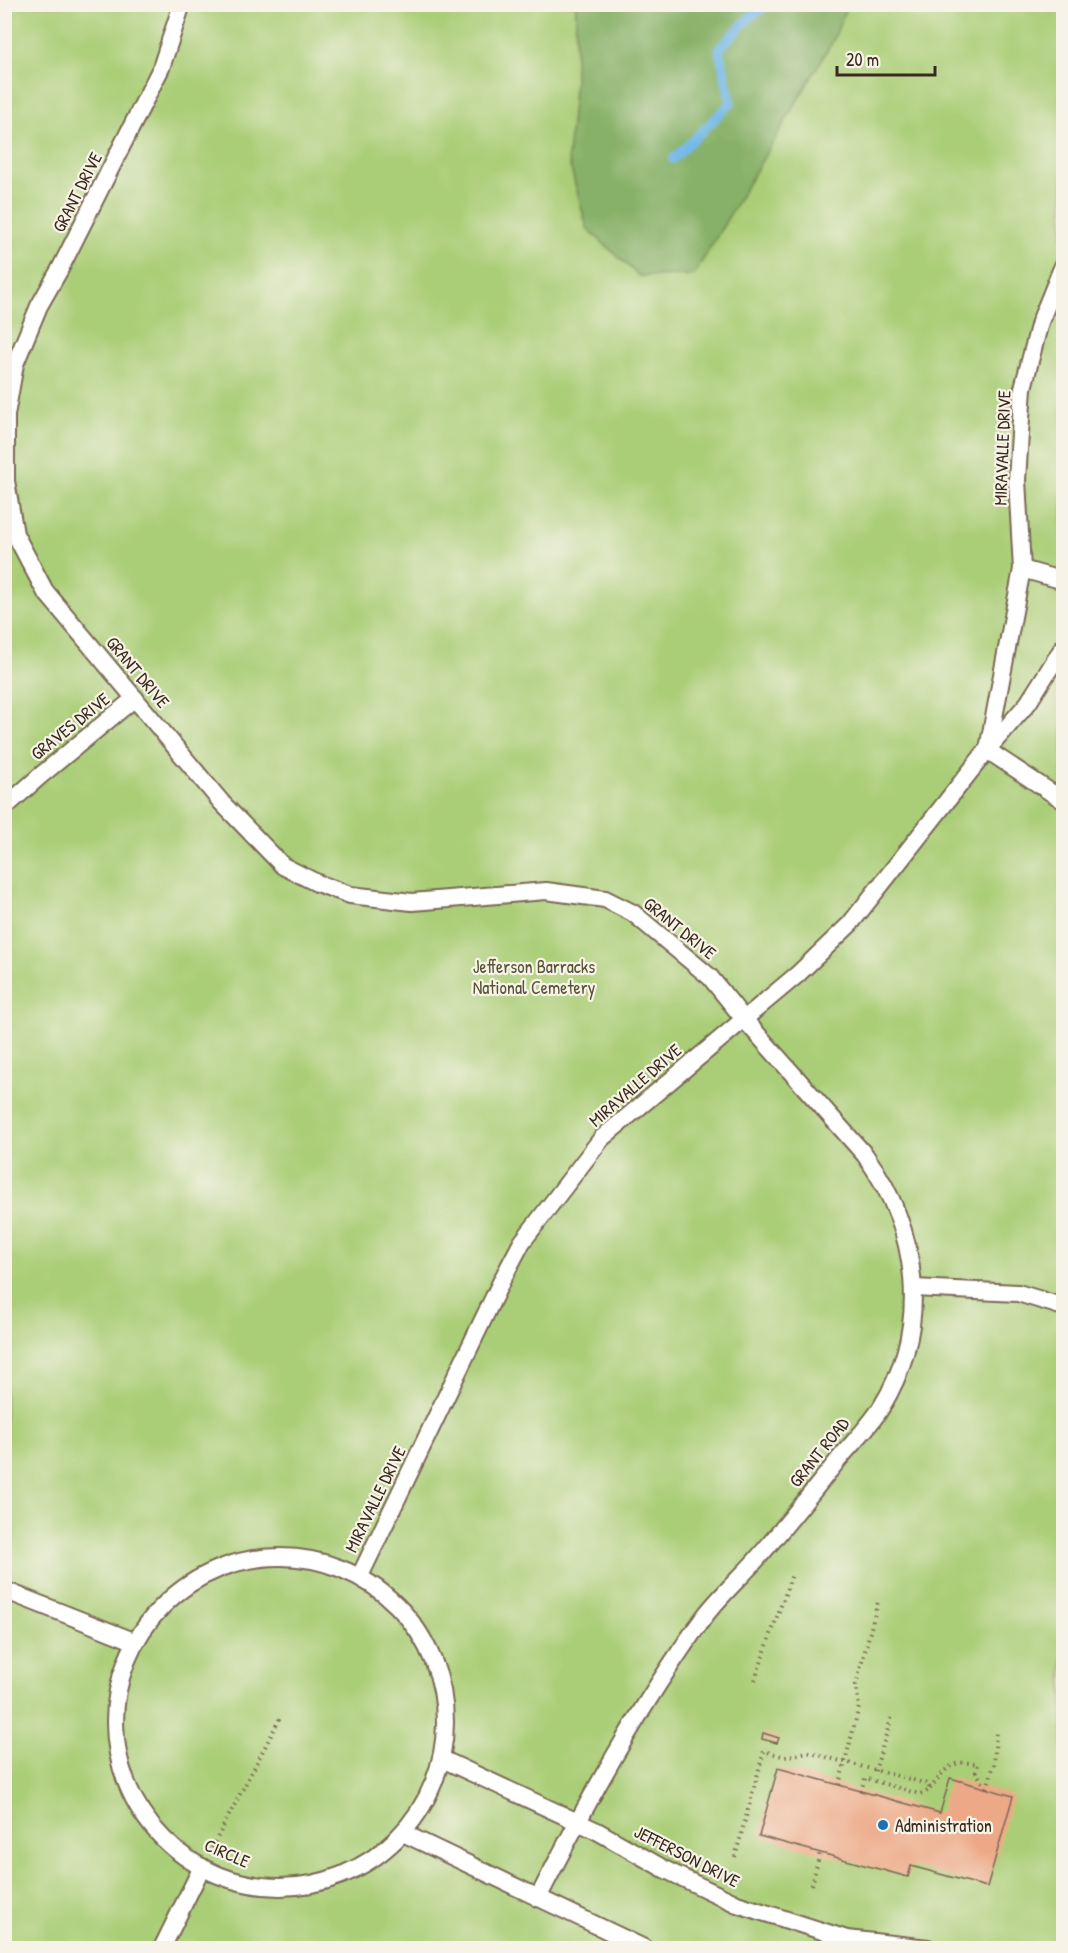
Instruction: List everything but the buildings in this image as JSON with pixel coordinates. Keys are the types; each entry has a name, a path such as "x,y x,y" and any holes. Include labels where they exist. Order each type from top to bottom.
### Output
{"lane":[{"name":"GRANT DRIVE","path":"182,4 161,68 60,269 39,306 15,364 6,415 6,481 15,534 45,591 222,803 283,866 317,883 350,895 412,902 546,891 605,899 633,913 710,977 743,1018"},
{"name":"MIRAVALLE DRIVE","path":"987,750 1022,569 1017,480 1023,388 1040,322 1064,263"},
{"path":"1022,569 1064,581"},
{"name":"MIRAVALLE DRIVE","path":"360,1576 522,1242 602,1138 798,974 850,924 987,750 1028,704 1064,646"},
{"name":"GRAVES DRIVE","path":"4,808 135,699"},
{"path":"987,750 1064,801"},
{"name":"GRANT ROAD","path":"538,1898 577,1822 653,1693 705,1616 760,1556 881,1407 896,1378 913,1318 914,1288 907,1245 894,1203 882,1178 865,1155 743,1018"},
{"path":"914,1288 1018,1293 1064,1306"},
{"name":"CIRCLE","path":"278,1556 320,1560 360,1576 403,1609 432,1654 446,1706 442,1759 427,1799 403,1833 369,1861 329,1880 286,1887 243,1883 202,1867 167,1842 139,1809 122,1769 115,1726 117,1704 120,1683 136,1642 161,1607 195,1580 235,1563 278,1556"},
{"path":"4,1590 136,1642"},
{"name":"JEFFERSON DRIVE","path":"442,1759 597,1831 666,1870 737,1904 846,1939 928,1948"},
{"path":"403,1833 644,1948"},
{"path":"162,1948 202,1867"}],"path":[{"path":"755,1680 792,1575"},
{"path":"839,1785 859,1707 856,1685 878,1602"},
{"path":"875,1771 892,1716"},
{"path":"202,1867 280,1718"},
{"path":"861,1791 865,1778 919,1794 926,1792 951,1764 964,1761 978,1764 976,1772 987,1789 994,1765 996,1733"},
{"path":"735,1857 764,1751 785,1757 807,1752 928,1784 930,1789"},
{"path":"812,1885 820,1852"}],"green space":[{"name":"Jefferson Barracks National Cemetery","path":"5,5 1063,5 1063,1948 5,1948"},
{"path":"576,5 847,5 834,39 694,275 639,276 587,228 568,158 575,79"}],"waterway":[{"path":"673,159 731,103 719,49 750,17 768,4"}],"place":[{"name":"Administration","path":"883,1825"}]}
